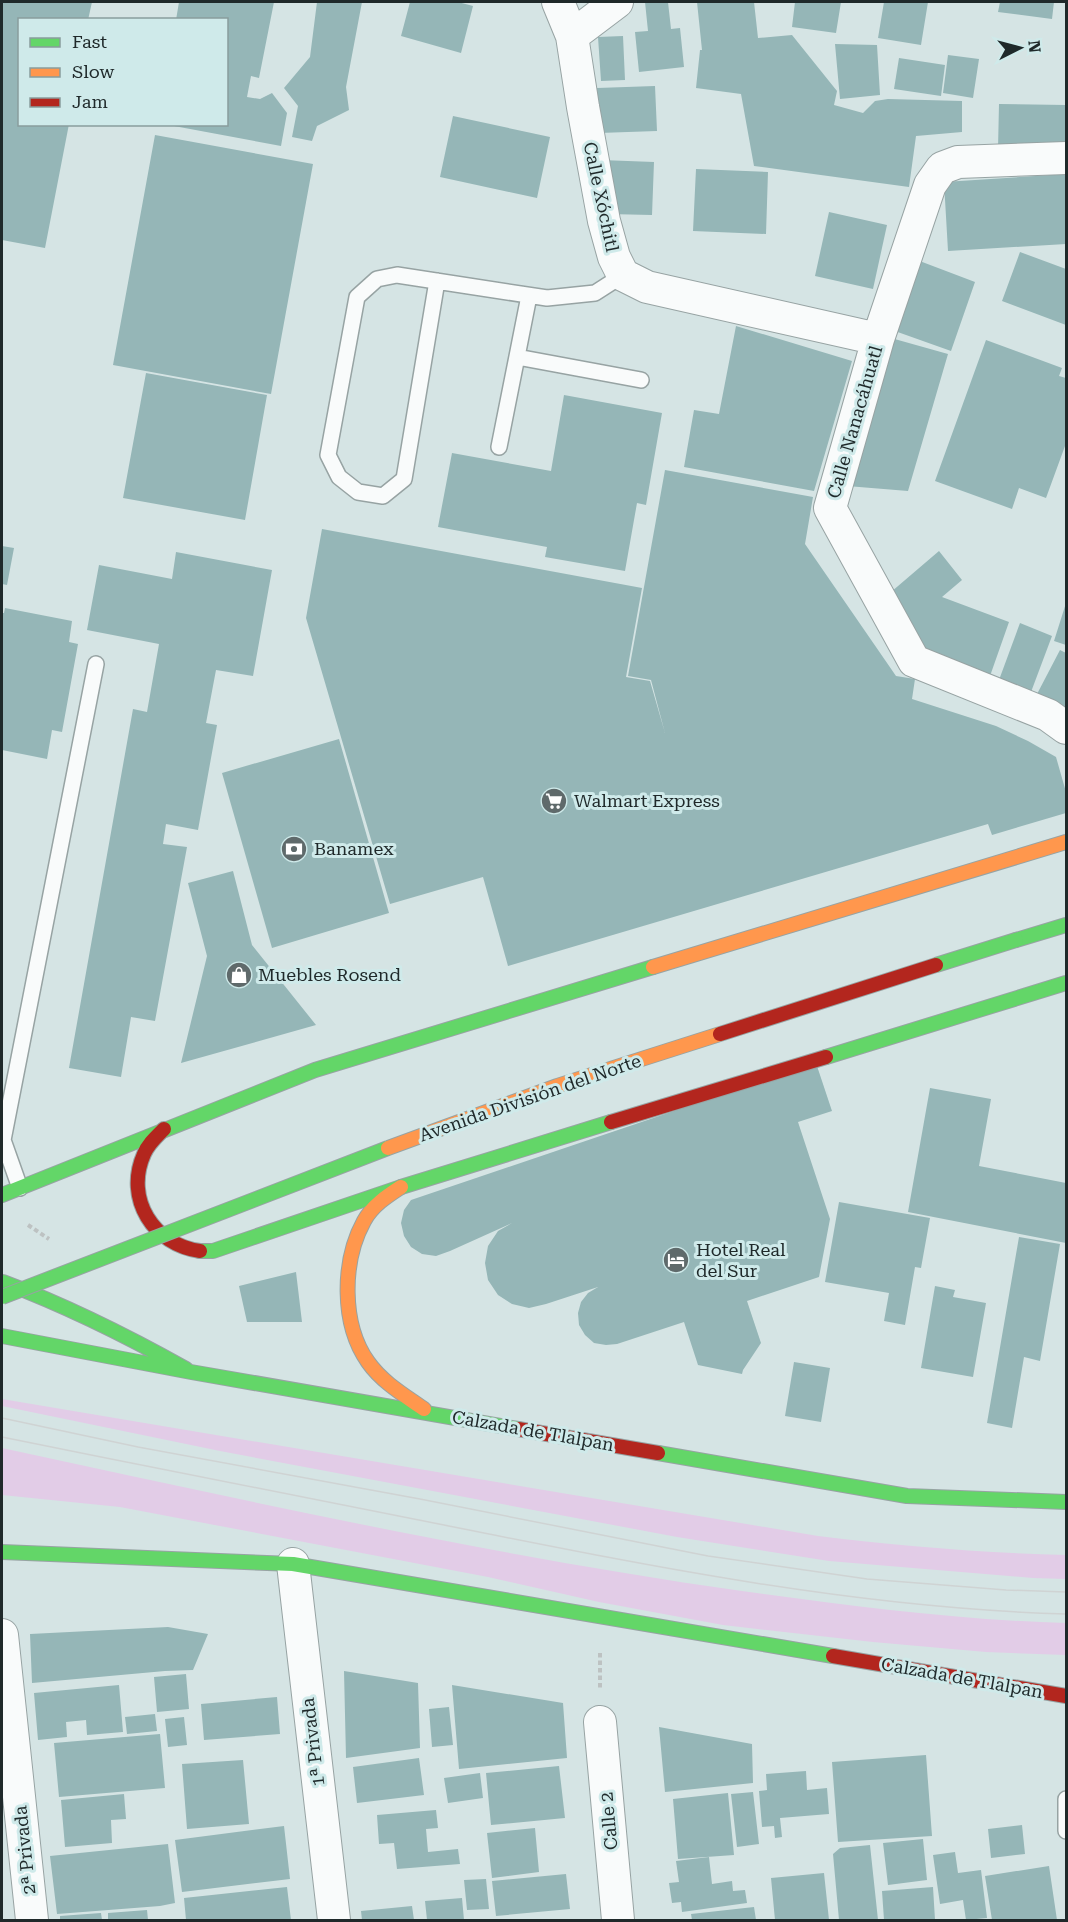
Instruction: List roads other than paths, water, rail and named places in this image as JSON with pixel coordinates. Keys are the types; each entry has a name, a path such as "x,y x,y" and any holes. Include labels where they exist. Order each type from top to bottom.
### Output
{"main road":[{"path":"2,1196 315,1070 1066,842"},
{"name":"Avenida División del Norte","path":"2,1297 438,1129 557,1086 1066,925"},
{"path":"164,1129 151,1142 142,1158 138,1177 138,1195 144,1213 165,1239 180,1247 196,1251 213,1251 401,1187 1066,982"},
{"path":"401,1187 375,1207 356,1237 351,1255 349,1300 352,1323 366,1360 379,1375 430,1413"},
{"path":"2,1282 82,1314 138,1341 191,1372"},
{"name":"Calzada de Tlalpan","path":"2,1336 191,1372 907,1496 1066,1502"},
{"name":"Calzada de Tlalpan","path":"2,1552 293,1564 1066,1696"}],"street":[{"name":"Calle Xóchitl","path":"558,2 572,36 604,221 614,257 623,275 647,287 878,339"},
{"path":"572,36 617,2"},
{"name":"Calle Nanacáhuatl","path":"1066,158 958,162 942,168 930,184 878,339 830,508 914,661 1048,715 1066,728"},
{"name":"1ª Privada","path":"293,1564 334,1920"},
{"name":"2ª Privada","path":"2,1635 32,1920"},
{"name":"Calle 2","path":"600,1708 618,1920"}],"lane":[{"path":"437,281 404,479 383,496 358,492 339,477 328,455 357,297 377,279 397,275 437,281 528,296 547,298 595,293 623,275"},
{"path":"499,447 528,296"},
{"path":"517,357 641,380"},
{"path":"20,1188 3,1140 96,664"},
{"path":"1066,1799 1066,1831"}],"tram line":[{"path":"2,1418 138,1447 420,1499 708,1556 867,1579 1006,1590 1066,1592"},
{"path":"2,1437 598,1555 753,1583 909,1603 1066,1614"}],"place":[{"name":"Walmart Express","path":"554,801"},
{"name":"Banamex","path":"294,849"},
{"name":"Muebles Rosend","path":"239,975"},
{"name":"Hotel Real del Sur","path":"676,1260"}]}
